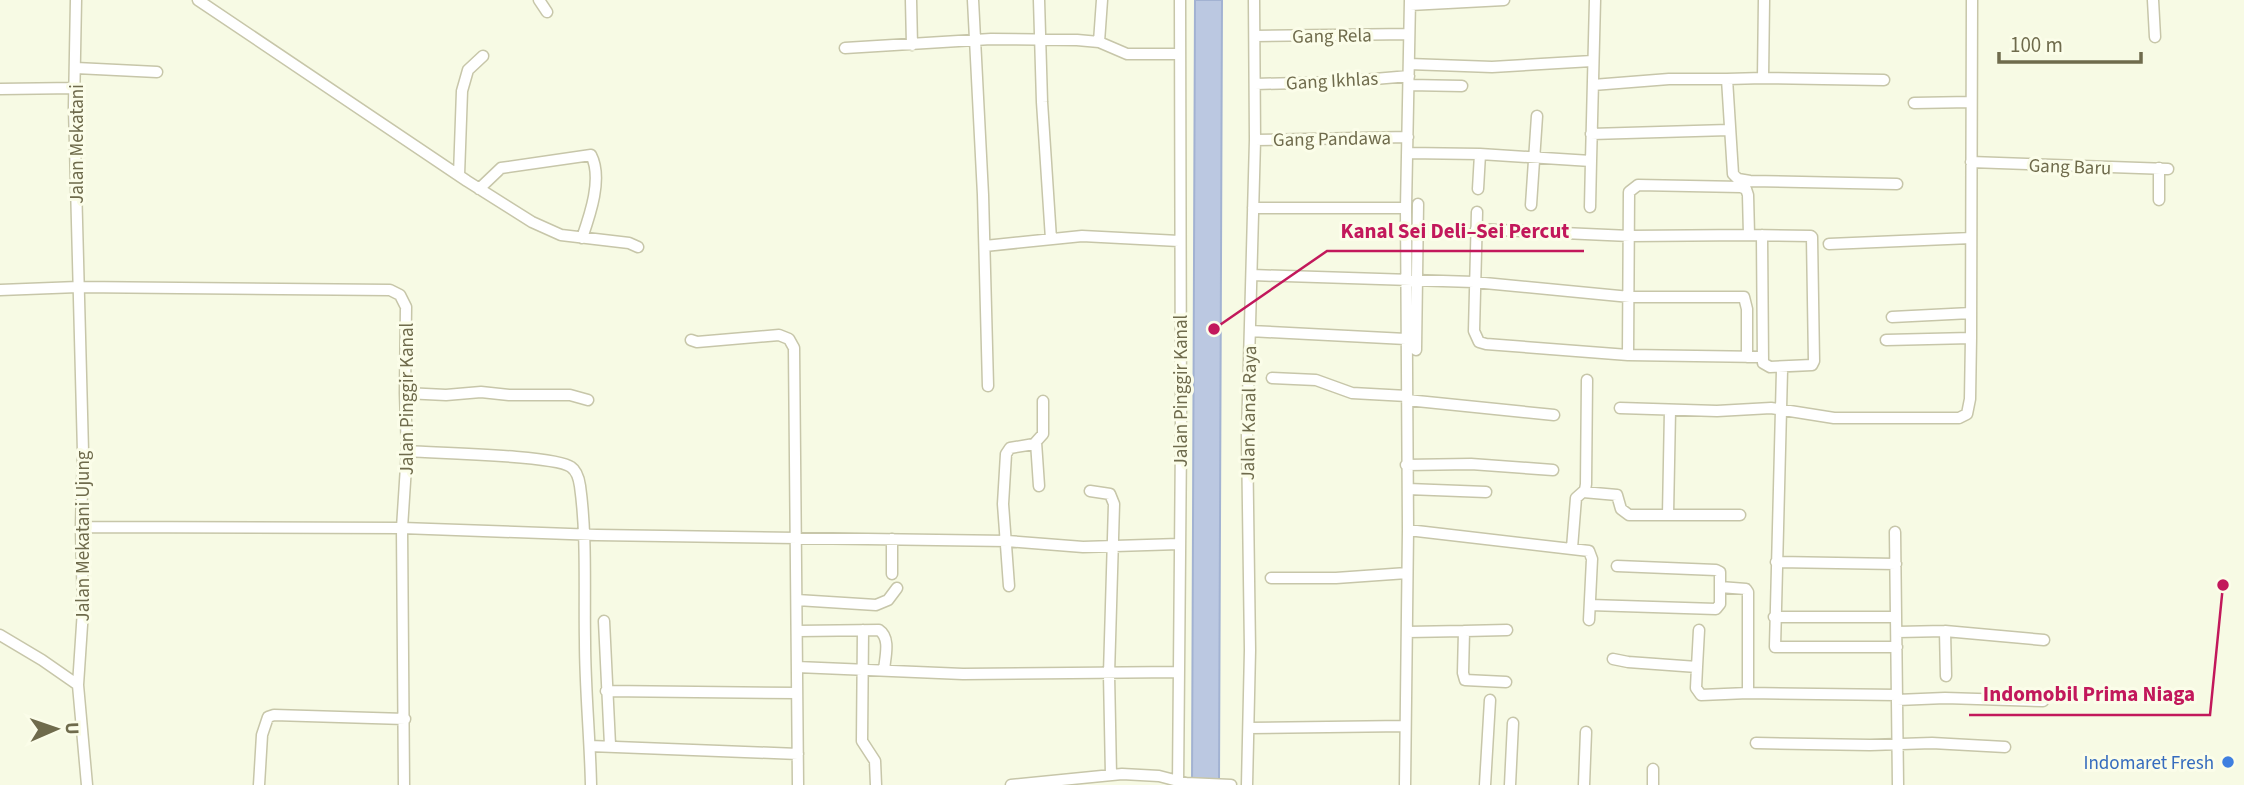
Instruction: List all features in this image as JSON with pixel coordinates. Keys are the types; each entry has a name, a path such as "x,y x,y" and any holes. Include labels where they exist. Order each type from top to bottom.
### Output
{"street":[{"name":"Jalan Mekatani","path":"76,0 74,107 78,287"},
{"path":"198,0 480,189 545,229 582,238 629,243 638,247"},
{"path":"539,0 547,12"},
{"path":"911,0 912,45"},
{"path":"973,0 985,246 988,386"},
{"path":"1039,0 1051,239"},
{"path":"1100,42 1102,0"},
{"name":"Jalan Pinggir Kanal","path":"1180,0 1181,410 1178,672 1181,783"},
{"name":"Jalan Kanal Raya","path":"1247,785 1247,435 1255,140 1254,0"},
{"path":"1416,349 1406,208 1410,3 1504,0"},
{"path":"1590,207 1595,0"},
{"path":"1763,78 1764,0"},
{"path":"1620,408 1765,408 1842,418 1964,417 1969,411 1970,399 1972,0"},
{"path":"2153,0 2155,37"},
{"name":"Gang Rela","path":"1255,36 1409,34"},
{"path":"845,48 974,40 1040,40 1100,42 1127,54 1179,54"},
{"path":"459,174 462,91 468,70 483,56"},
{"path":"1409,64 1492,67 1592,61"},
{"path":"76,68 157,72"},
{"path":"1593,85 1670,79 1884,80"},
{"path":"1727,79 1731,169 1738,179 1897,184"},
{"name":"Gang Ikhlas","path":"1255,84 1409,81 1462,86"},
{"path":"0,89 76,88"},
{"path":"1914,103 1971,102"},
{"path":"1531,205 1537,116"},
{"path":"1591,134 1729,130"},
{"name":"Gang Pandawa","path":"1255,140 1408,137"},
{"path":"1407,153 1534,156 1591,161"},
{"path":"1478,190 1480,154"},
{"path":"480,189 501,168 591,155 594,163 594,197 582,238"},
{"name":"Gang Baru","path":"1971,162 2163,169 2159,200"},
{"path":"1628,355 1628,197 1631,189 1638,186 1696,185 1746,189 1749,235"},
{"path":"1405,785 1408,530 1406,339 1418,204"},
{"path":"1253,208 1406,208"},
{"path":"1477,212 1474,331 1482,344 1628,355 1763,357"},
{"path":"1476,229 1630,236 1749,235 1762,235 1811,236 1814,361 1811,365 1764,365 1762,235"},
{"path":"985,246 1082,236 1179,241"},
{"path":"1829,244 1971,238"},
{"path":"1252,275 1474,282 1630,297 1744,297 1747,309 1747,357"},
{"path":"0,290 78,287"},
{"name":"Jalan Pinggir Kanal","path":"78,287 396,291 406,307 407,451 402,528 404,785"},
{"name":"Jalan Mekatani Ujung","path":"78,287 83,452 83,610 78,685 88,785"},
{"path":"1892,317 1971,313"},
{"path":"1250,331 1406,339"},
{"path":"691,340 698,342 779,335 786,337 794,348 798,785"},
{"path":"1886,340 1971,338"},
{"path":"1782,370 1774,641 1777,648 1897,647"},
{"path":"1272,378 1316,380 1352,393 1554,415"},
{"path":"1572,548 1575,501 1586,484 1587,380"},
{"path":"405,393 446,395 481,391 509,395 570,395 588,400"},
{"path":"1009,586 1003,504 1006,454 1010,448 1036,442 1043,434 1043,401"},
{"path":"1668,515 1670,410"},
{"path":"1036,442 1039,486"},
{"path":"407,451 560,461 571,466 577,473 583,534 585,667 591,785"},
{"path":"1406,466 1471,464 1553,470"},
{"path":"1408,489 1486,492"},
{"path":"1090,491 1107,493 1114,504 1109,674 1111,775"},
{"path":"1583,492 1617,495 1625,514 1740,515"},
{"path":"81,527 402,528 583,534 1007,541 1083,547 1179,544"},
{"path":"1408,530 1587,550 1591,553 1589,620"},
{"path":"1895,533 1898,785"},
{"path":"892,539 892,574"},
{"path":"1776,562 1896,564"},
{"path":"1590,606 1716,609 1720,604 1720,572 1716,570 1617,566"},
{"path":"1272,578 1336,578 1407,573"},
{"path":"1720,587 1742,587 1748,592 1748,693"},
{"path":"797,600 876,605 888,600 897,588"},
{"path":"1774,617 1896,617"},
{"path":"604,621 610,745"},
{"path":"798,631 879,629 886,641 884,670"},
{"path":"863,630 862,741 875,761 876,785"},
{"path":"1407,632 1507,630"},
{"path":"1699,630 1696,691 1701,695 1748,693 2043,701"},
{"path":"1464,631 1465,680 1506,682"},
{"path":"1897,632 1945,631 2044,640"},
{"path":"1945,631 1946,676"},
{"path":"0,635 78,685"},
{"path":"1613,659 1697,667"},
{"path":"797,667 963,674 1178,672"},
{"path":"606,691 797,693"},
{"path":"1485,785 1490,699"},
{"path":"259,785 262,735 268,717 405,719"},
{"path":"1510,785 1513,723"},
{"path":"1249,728 1405,726"},
{"path":"1584,785 1586,732"},
{"path":"1756,743 1963,744 2004,747"},
{"path":"590,746 798,754"},
{"path":"1653,769 1653,785"},
{"path":"1011,785 1111,775 1159,776 1181,783 1231,785"}],"water":[{"path":"1195,0 1222,0 1219,785 1192,785"}],"place":[{"name":"Kanal Sei Deli–Sei Percut","path":"1214,329"},
{"name":"Indomobil Prima Niaga","path":"2223,585"},
{"name":"Indomaret Fresh","path":"2228,762"}]}
